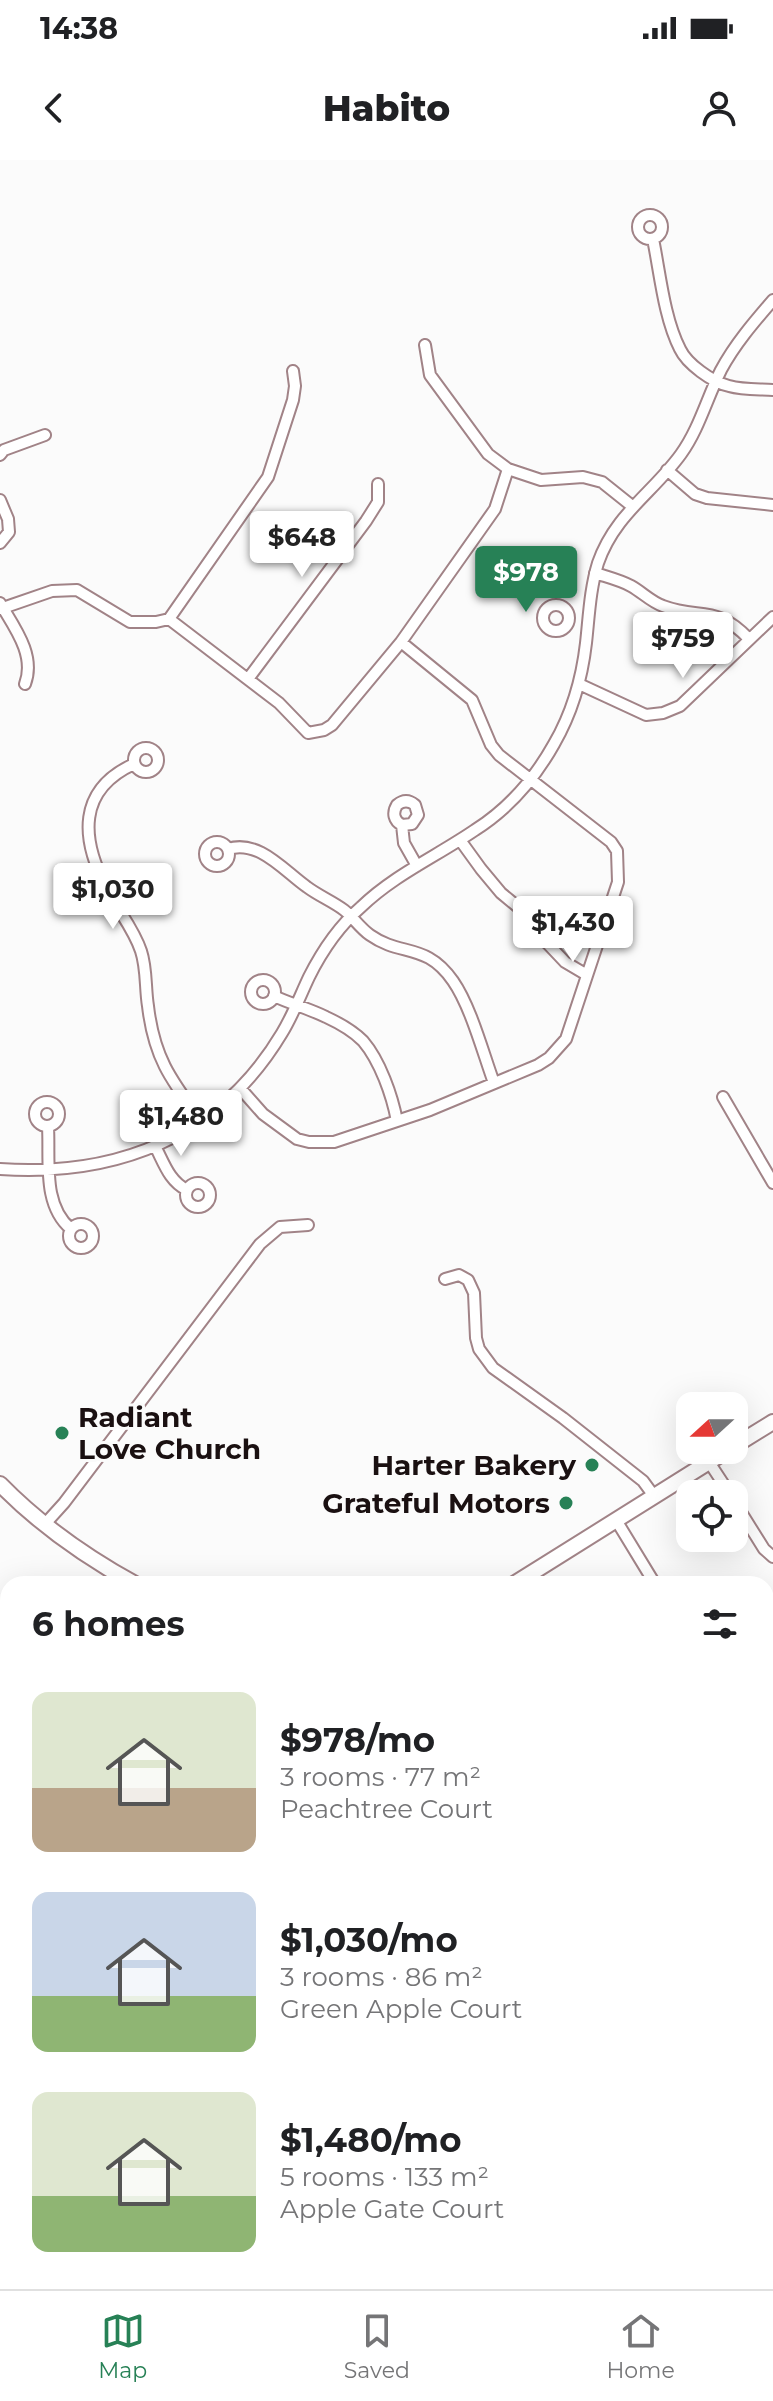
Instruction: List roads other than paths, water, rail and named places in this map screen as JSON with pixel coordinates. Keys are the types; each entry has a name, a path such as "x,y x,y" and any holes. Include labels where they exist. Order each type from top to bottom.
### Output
{"main road":[{"path":"748,1437 773,1422"},
{"path":"527,1576 706,1464"},
{"path":"0,1484 45,1524 122,1576"}],"street":[{"path":"653,239 669,317 680,349 690,362 730,387 773,390"},
{"path":"0,1169 50,1171 107,1163 155,1146 201,1121 240,1088 269,1054 318,961 351,916 385,886 493,816 531,778 560,733 579,684 595,573 611,535 632,506 678,458 693,435 734,348 773,300"},
{"path":"425,345 430,375 488,454 508,469 541,480 583,477 602,482 632,506"},
{"path":"25,684 28,676 24,646 2,606 52,591 77,590 130,622 169,619 268,477 293,400 293,371"},
{"path":"0,455 4,450 45,435"},
{"path":"169,619 279,703 308,733 324,730 332,725 401,642 495,509 508,469"},
{"path":"667,470 695,494 707,498 773,505"},
{"path":"248,679 366,521 378,502 378,484"},
{"path":"0,500 8,519 9,532 0,543"},
{"path":"595,573 633,587 667,608 719,616 730,621 749,639"},
{"path":"579,684 646,715 663,713 680,706 773,617"},
{"path":"569,620 588,622"},
{"path":"240,1088 263,1114 297,1139 334,1142 430,1110 494,1083 549,1058 566,1039 618,882 617,851 611,842 499,755 491,745 472,700 401,642"},
{"path":"134,764 108,780 97,793 89,815 91,856 106,889 135,933 142,955 148,1007 162,1064 201,1121"},
{"path":"402,825 404,843 417,866"},
{"path":"460,840 491,881 518,907 548,944 565,962 587,975"},
{"path":"228,849 250,848 267,856 351,916 371,936 432,958 453,981 464,1003 494,1083"},
{"path":"274,996 333,1021 364,1043 379,1068 397,1121"},
{"path":"723,1097 773,1183"},
{"path":"48,1127 53,1205 71,1229"},
{"path":"155,1146 170,1175 187,1190"},
{"path":"45,1524 260,1244 280,1227 308,1225"},
{"path":"445,1279 459,1275 468,1280 474,1293 479,1349 493,1368 643,1481 654,1496"},
{"path":"616,1520 650,1576"},
{"path":"748,1523 764,1549 773,1557"}],"place":[{"name":"Radiant Love Church","path":"62,1433"},
{"name":"Harter Bakery","path":"592,1465"},
{"name":"Grateful Motors","path":"566,1503"}]}
